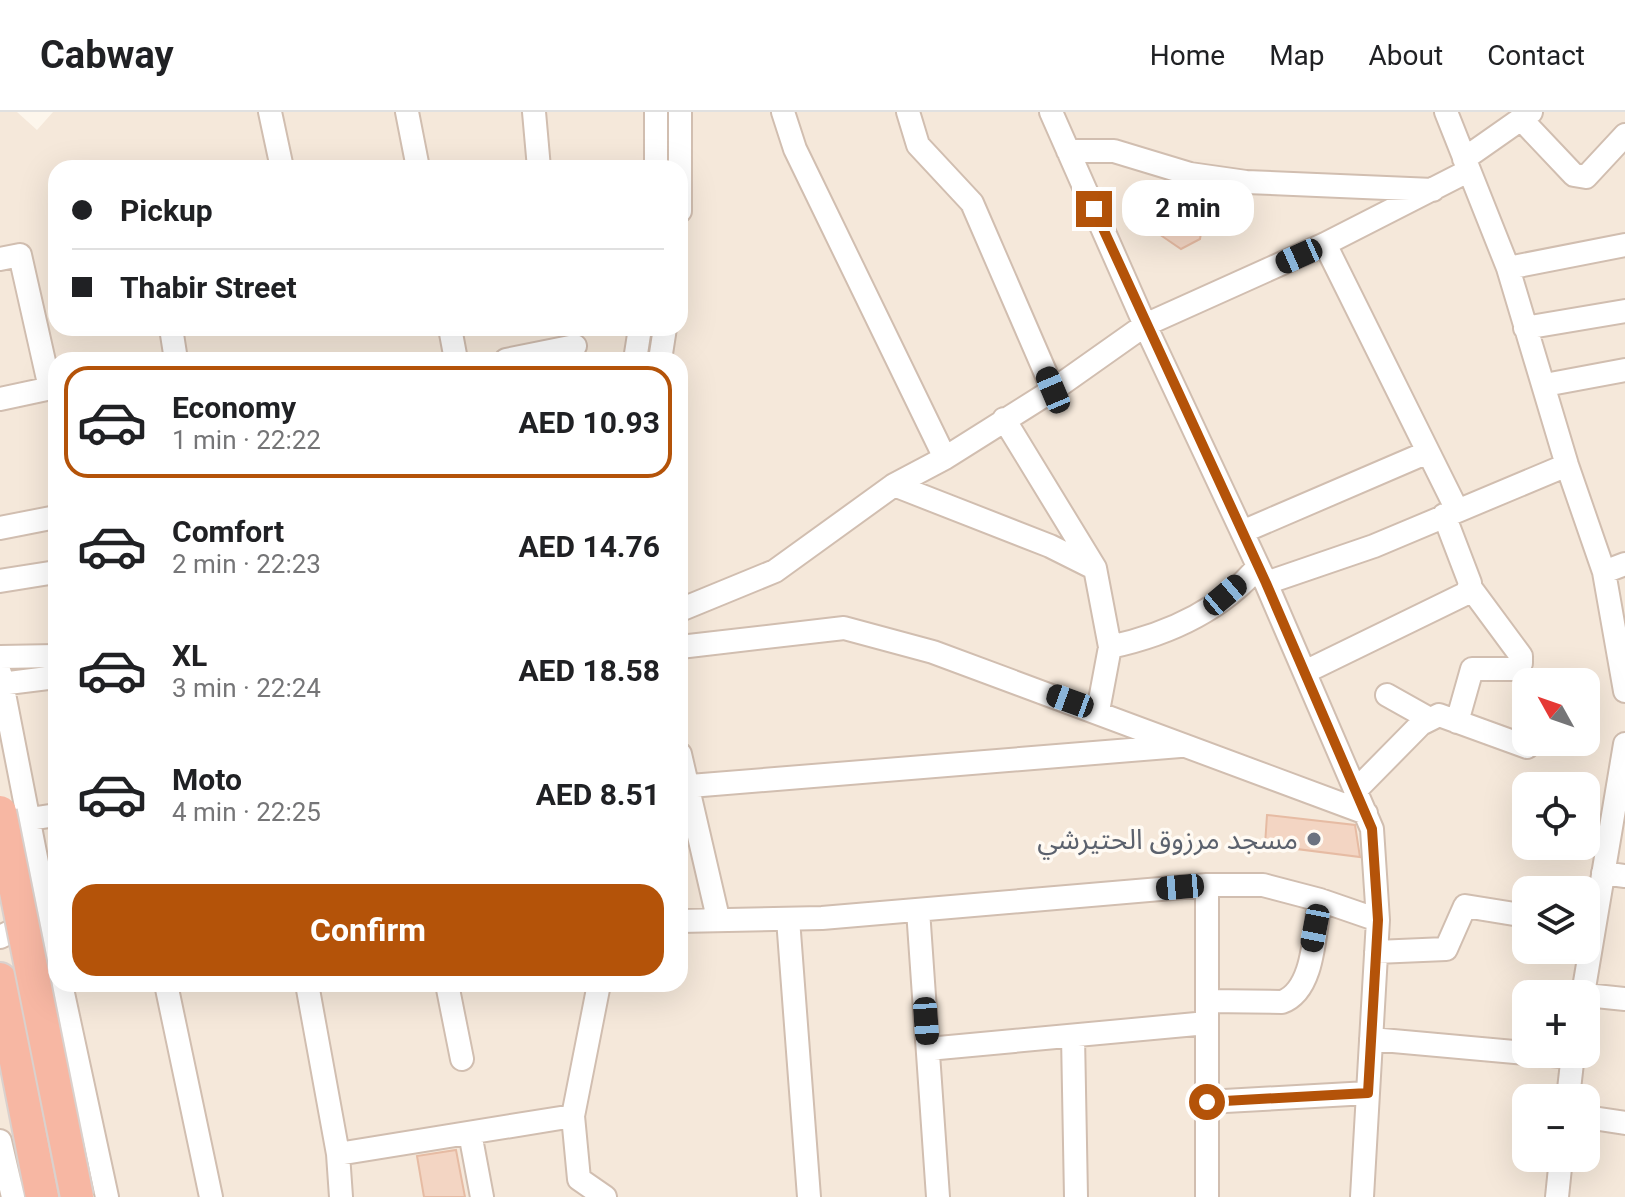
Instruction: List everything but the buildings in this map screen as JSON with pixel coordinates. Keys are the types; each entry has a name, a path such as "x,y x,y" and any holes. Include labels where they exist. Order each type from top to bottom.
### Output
{"highway":[{"path":"15,816 77,1197"},
{"path":"0,977 42,1197"}],"street":[{"path":"270,112 280,160"},
{"path":"407,112 416,160"},
{"path":"534,112 538,160"},
{"path":"656,112 656,160"},
{"path":"680,112 680,160"},
{"path":"783,112 795,149 945,458"},
{"path":"908,112 918,145 972,203 1053,390"},
{"path":"1051,112 1145,325 1262,575 1372,829 1378,920 1362,1197"},
{"path":"1446,112 1508,268 1567,465 1614,568 1625,691"},
{"path":"688,607 775,571 894,485 945,458 1053,390 1145,325 1325,244 1434,190 1526,115 1574,175 1586,177 1625,135"},
{"path":"1068,151 1114,151 1190,174 1246,182 1434,190"},
{"path":"1325,244 1428,452 1450,512 1470,587 1521,656 1521,663 1513,669 1472,669 1457,722"},
{"path":"1508,268 1625,245"},
{"path":"0,259 20,255 48,368"},
{"path":"1525,328 1625,311"},
{"path":"545,352 575,346"},
{"path":"1545,385 1625,370"},
{"path":"0,399 48,389"},
{"path":"1004,419 1095,568 1110,647 1098,711"},
{"path":"1242,532 1428,452"},
{"path":"1110,647 1170,631 1262,575 1374,546 1567,465"},
{"path":"894,485 1050,546 1095,568"},
{"path":"0,528 48,519"},
{"path":"0,581 48,573"},
{"path":"1305,672 1467,593 1470,587"},
{"path":"688,646 844,628 933,652 1366,813"},
{"path":"0,657 48,656"},
{"path":"48,677 1,680 15,816 48,917"},
{"path":"1387,695 1428,718"},
{"path":"1356,790 1428,718 1439,715 1512,742"},
{"path":"1600,906 1614,874 1625,744"},
{"path":"690,786 1185,746"},
{"path":"688,780 718,918"},
{"path":"15,816 48,815"},
{"path":"688,920 788,919 1207,885 1263,885 1378,920"},
{"path":"1207,885 1207,1197"},
{"path":"928,1049 1073,1036 1293,998 1304,985 1320,900"},
{"path":"1376,952 1446,949 1465,906 1512,914"},
{"path":"918,910 938,1197"},
{"path":"0,937 47,912"},
{"path":"788,919 809,1197"},
{"path":"0,977 31,969 48,974"},
{"path":"63,992 107,1197"},
{"path":"168,992 211,1197"},
{"path":"308,992 338,1154 341,1197"},
{"path":"449,992 462,1059"},
{"path":"597,992 573,1116 579,1179 605,1197"},
{"path":"1600,996 1625,999"},
{"path":"1073,1036 1076,1197"},
{"path":"1371,1039 1512,1052"},
{"path":"1207,1102 1368,1093"},
{"path":"338,1154 573,1116"},
{"path":"1600,1119 1625,1123"},
{"path":"470,1133 482,1197"},
{"path":"0,1141 13,1197"},
{"path":"1557,1197 1560,1172"}],"shaded area":[{"path":"0,112 17,112 37,130 53,112 1625,112 1625,1197 0,1197"}],"place":[{"name":"مسجد مرزوق الحتيرشي","path":"1314,839"}],"route":[{"path":"1094,209 1266,583 1372,829 1378,920 1368,1093 1207,1102"}]}
